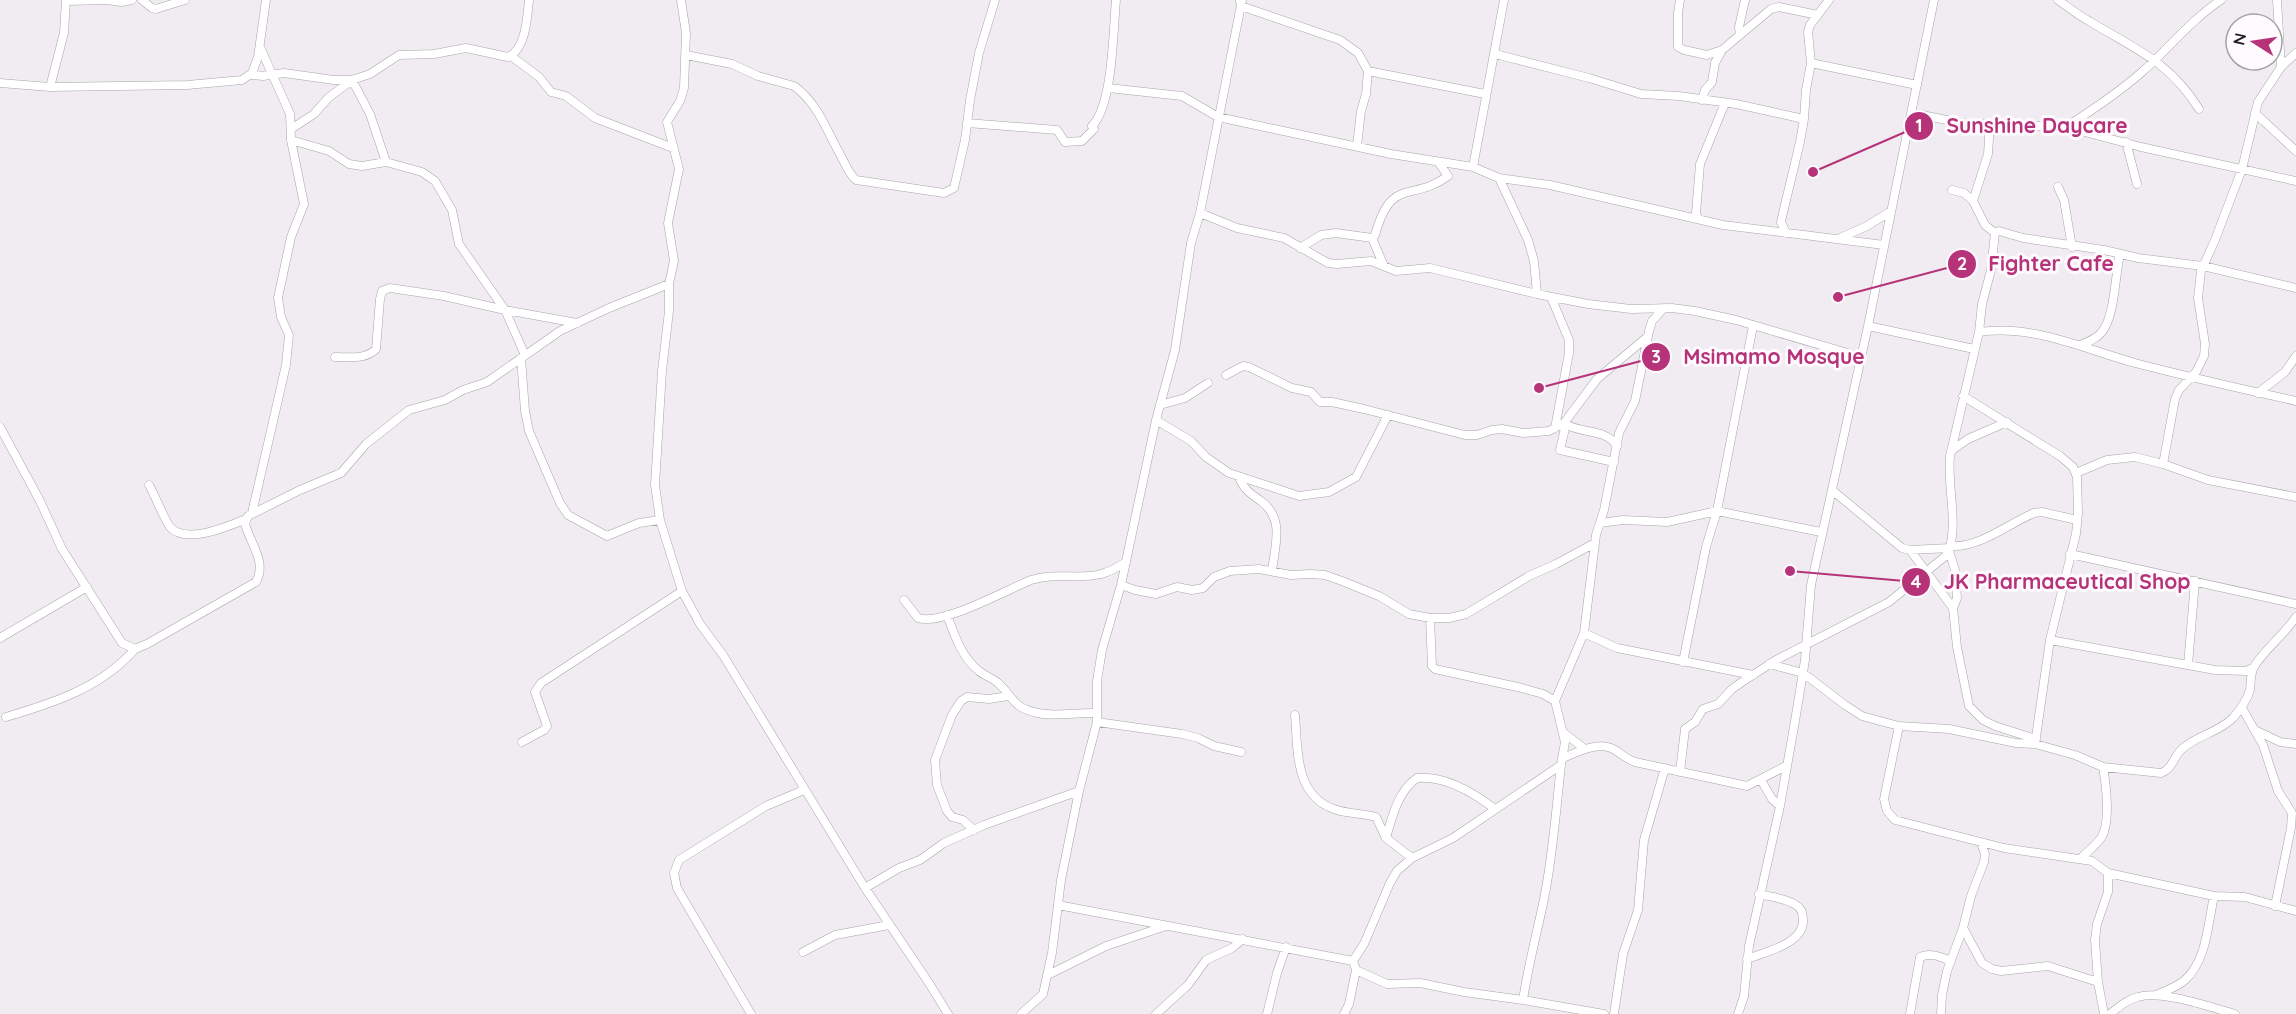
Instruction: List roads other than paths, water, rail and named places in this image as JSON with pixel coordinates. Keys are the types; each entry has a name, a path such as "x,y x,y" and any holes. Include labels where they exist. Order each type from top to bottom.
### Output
{"street":[{"path":"50,87 64,33 66,1 121,2 132,0"},
{"path":"142,0 156,9 185,0"},
{"path":"250,75 260,46 266,0"},
{"path":"511,56 522,42 529,0"},
{"path":"681,0 686,20 683,94 667,122 679,170 668,223 674,261 669,284 655,485 660,520 682,591 700,624 723,655 865,888 948,1014"},
{"path":"686,55 732,64 745,71 794,86 800,90 819,113 853,177 860,182 940,193 949,192 954,188 959,171 980,53 995,0"},
{"path":"967,123 1056,130 1065,142 1082,141 1094,129 1092,126 1098,119 1108,88 1116,0"},
{"path":"1473,167 1504,0"},
{"path":"1680,0 1678,47 1707,55 1722,50 1771,9 1779,7 1818,15"},
{"path":"1740,35 1745,0"},
{"path":"1786,233 1781,222 1800,142 1811,63 1808,32 1810,25 1829,0"},
{"path":"1740,1013 1747,959 1780,806 1803,673 1811,585 1821,532 1868,326 1934,0"},
{"path":"2058,0 2155,61 2185,87 2199,109"},
{"path":"2066,127 2114,95 2155,61 2175,37 2221,0"},
{"path":"1021,1014 1043,994 1048,975 1078,791 1097,722 1098,669 1121,585 1156,420 1175,350 1191,243 1200,213 1241,2 1340,40 1358,53 1368,70 1357,146"},
{"path":"6,717 74,695 114,670 135,649 256,582 261,573 260,562 245,525 286,365 289,342 278,298 291,237 304,204 291,140 290,114 260,46"},
{"path":"0,83 50,87 207,84 233,82 250,75 290,74 352,80 370,75 393,57 404,54 434,54 466,48 501,57 511,56 539,77 551,92 566,96 595,118 673,148"},
{"path":"1702,100 1705,90 1712,82 1715,63 1722,50"},
{"path":"2284,64 2296,53"},
{"path":"1495,54 1641,94 1725,103 1804,119"},
{"path":"1811,63 1917,85"},
{"path":"1368,70 1485,94"},
{"path":"2163,464 2175,399 2179,390 2192,378 2200,366 2205,344 2198,298 2203,266 2216,240 2242,169 2258,102 2278,72"},
{"path":"291,129 314,114 328,98 352,80"},
{"path":"352,80 370,114 386,162"},
{"path":"1108,88 1182,96 1218,117 1296,135 1439,163 1473,167 1499,178 1550,185 1723,225 1884,245"},
{"path":"1698,219 1696,197 1700,164 1725,103"},
{"path":"2255,113 2296,152"},
{"path":"1910,118 1925,116 1953,122 2066,127 2296,181"},
{"path":"1973,201 1988,154 1990,123"},
{"path":"291,140 329,151 353,165 362,166 386,162 420,171 435,181 452,210 459,244 505,310 523,357 525,411 529,431 560,503 568,515 607,536 639,523 660,520"},
{"path":"2126,142 2137,184"},
{"path":"1372,238 1383,209 1389,202 1406,192 1439,183 1448,176 1439,163"},
{"path":"1499,178 1528,240 1537,294"},
{"path":"2058,187 2064,200 2072,247"},
{"path":"1952,190 1964,193 1973,201 1986,225 1995,233"},
{"path":"1840,238 1867,226 1891,211"},
{"path":"1200,213 1238,228 1284,238 1328,263 1371,261 1396,271 1439,269 1551,297 1631,309 1664,308 1695,311 1861,357"},
{"path":"1995,233 1999,231 2072,247 2203,266 2296,288"},
{"path":"1300,248 1321,236 1336,233 1372,238"},
{"path":"1995,233 1991,270 1951,451 1949,474 1952,524 1950,548 1955,570 1957,598 1953,608 1957,646 1969,706 1983,720 1995,726 2103,767 2156,773 2166,771 2180,750 2191,741 2220,729 2242,708 2250,688 2253,668"},
{"path":"1372,238 1384,266"},
{"path":"2079,345 2095,338 2105,328 2120,254"},
{"path":"149,485 169,526 178,532 206,533 249,516 341,473 366,444 409,410 445,400 463,390 487,382 560,331 669,284"},
{"path":"335,357 360,357 371,354 376,349 380,299 382,291 390,288 444,296 578,323"},
{"path":"1551,297 1569,340 1569,353 1556,428"},
{"path":"1523,1000 1554,839 1564,733 1555,701 1584,633 1595,543 1620,433 1635,400 1652,321 1664,308"},
{"path":"1683,662 1706,547 1717,511 1753,326"},
{"path":"1868,326 1974,349"},
{"path":"1979,332 2013,330 2079,345 2192,378 2296,400"},
{"path":"1614,462 1560,450 1565,424 1597,379 1647,337"},
{"path":"2258,393 2285,372 2296,356"},
{"path":"1226,375 1243,366 1249,367 1292,388 1311,392 1320,402 1332,402 1465,435 1477,435 1502,429 1540,433 1565,424 1576,429 1604,434 1617,446"},
{"path":"1160,405 1190,395 1208,383"},
{"path":"1964,396 2060,456 2073,467 2076,473 2077,520 2050,640 2036,742"},
{"path":"1156,420 1191,441 1222,469 1239,477 1299,496 1329,492 1349,482 1361,471 1388,415"},
{"path":"1951,451 1968,439 2007,422"},
{"path":"0,427 40,501 62,549 123,643 135,649"},
{"path":"2076,473 2107,460 2135,457 2208,480 2296,497"},
{"path":"1239,477 1244,488 1269,507 1277,521 1272,571"},
{"path":"1832,490 1895,543 1910,550 1963,546 2034,513 2042,512 2077,520"},
{"path":"1600,523 1623,519 1667,522 1717,511 1821,532"},
{"path":"1121,585 1156,594 1177,587 1192,590 1203,588 1214,577 1230,571 1325,575 1378,596 1409,614 1430,618 1449,618 1466,614 1529,576 1595,543"},
{"path":"1680,772 1685,729 1695,722 1703,709 1714,706 1732,689 1769,664 1889,602 1946,556 1950,548"},
{"path":"1910,550 1953,608"},
{"path":"2070,554 2296,604"},
{"path":"904,600 918,618 930,620 1034,580 1052,575 1101,574 1126,562"},
{"path":"2188,665 2195,581"},
{"path":"0,638 87,587"},
{"path":"522,742 547,726 535,692 541,683 682,591"},
{"path":"947,615 954,634 972,665 998,683 1015,704 1038,713 1052,715 1068,712 1098,713"},
{"path":"2050,640 2215,670 2246,671 2253,668 2296,617"},
{"path":"1430,618 1432,666 1436,669 1522,688 1543,694 1555,701"},
{"path":"1584,633 1617,648 1753,675"},
{"path":"1769,664 1803,673 1862,716 1899,726 1949,729 2016,743 2036,742"},
{"path":"974,830 963,820 952,817 947,811 937,785 935,760 952,715 961,701 968,697 989,699 1008,696"},
{"path":"2242,708 2263,745 2278,791 2292,813 2275,906"},
{"path":"1295,715 1300,772 1307,789 1336,810 1376,817 1386,838 1412,858"},
{"path":"1097,722 1182,734 1198,738 1214,746 1241,752"},
{"path":"1899,726 1884,799 1887,811 1895,820 1981,843 2092,861 2108,873 2214,896 2245,897 2296,910"},
{"path":"2255,729 2280,742 2296,744"},
{"path":"1564,733 1585,749"},
{"path":"1353,961 1364,944 1390,883 1397,872 1412,858 1453,838 1562,762 1585,749 1613,748 1626,759 1747,786 1786,766"},
{"path":"2080,859 2102,837 2105,829 2107,818 2103,767"},
{"path":"1614,1014 1623,954 1638,910 1644,840 1665,768"},
{"path":"1386,838 1397,805 1406,787 1417,778 1441,780 1460,787 1495,809"},
{"path":"1761,780 1772,800 1780,806"},
{"path":"751,1014 677,888 674,880 675,867 679,860 734,824 766,806 804,790"},
{"path":"865,888 896,869 920,860 944,843 1078,791"},
{"path":"1941,1014 1944,983 1984,862 1985,854 1981,843"},
{"path":"2104,1014 2096,958 2097,924 2108,892 2108,873"},
{"path":"1747,959 1787,942 1802,933 1803,929 1803,913 1798,906 1760,894"},
{"path":"2156,995 2186,979 2198,961 2205,941 2214,896"},
{"path":"1058,905 1353,961"},
{"path":"803,952 835,935 889,925"},
{"path":"1048,975 1106,946 1167,925"},
{"path":"1963,928 1982,963 1992,969 2048,966 2098,982"},
{"path":"1156,1014 1188,985 1206,960 1232,948 1243,939"},
{"path":"1267,1014 1286,947"},
{"path":"1910,1014 1920,957 1926,954 1935,955 1951,961"},
{"path":"1344,1014 1349,1004 1356,970 1353,961"},
{"path":"1356,970 1387,984 1420,982 1464,992 1604,1014"},
{"path":"2110,1014 2126,1001 2141,996 2156,995 2197,1003 2235,1014"},
{"path":"1544,1004 1550,1014"}],"place":[{"name":"Sunshine Daycare","path":"1813,172"},
{"name":"Fighter Cafe","path":"1838,297"},
{"name":"Msimamo Mosque","path":"1539,388"},
{"name":"JK Pharmaceutical Shop","path":"1790,571"}]}
